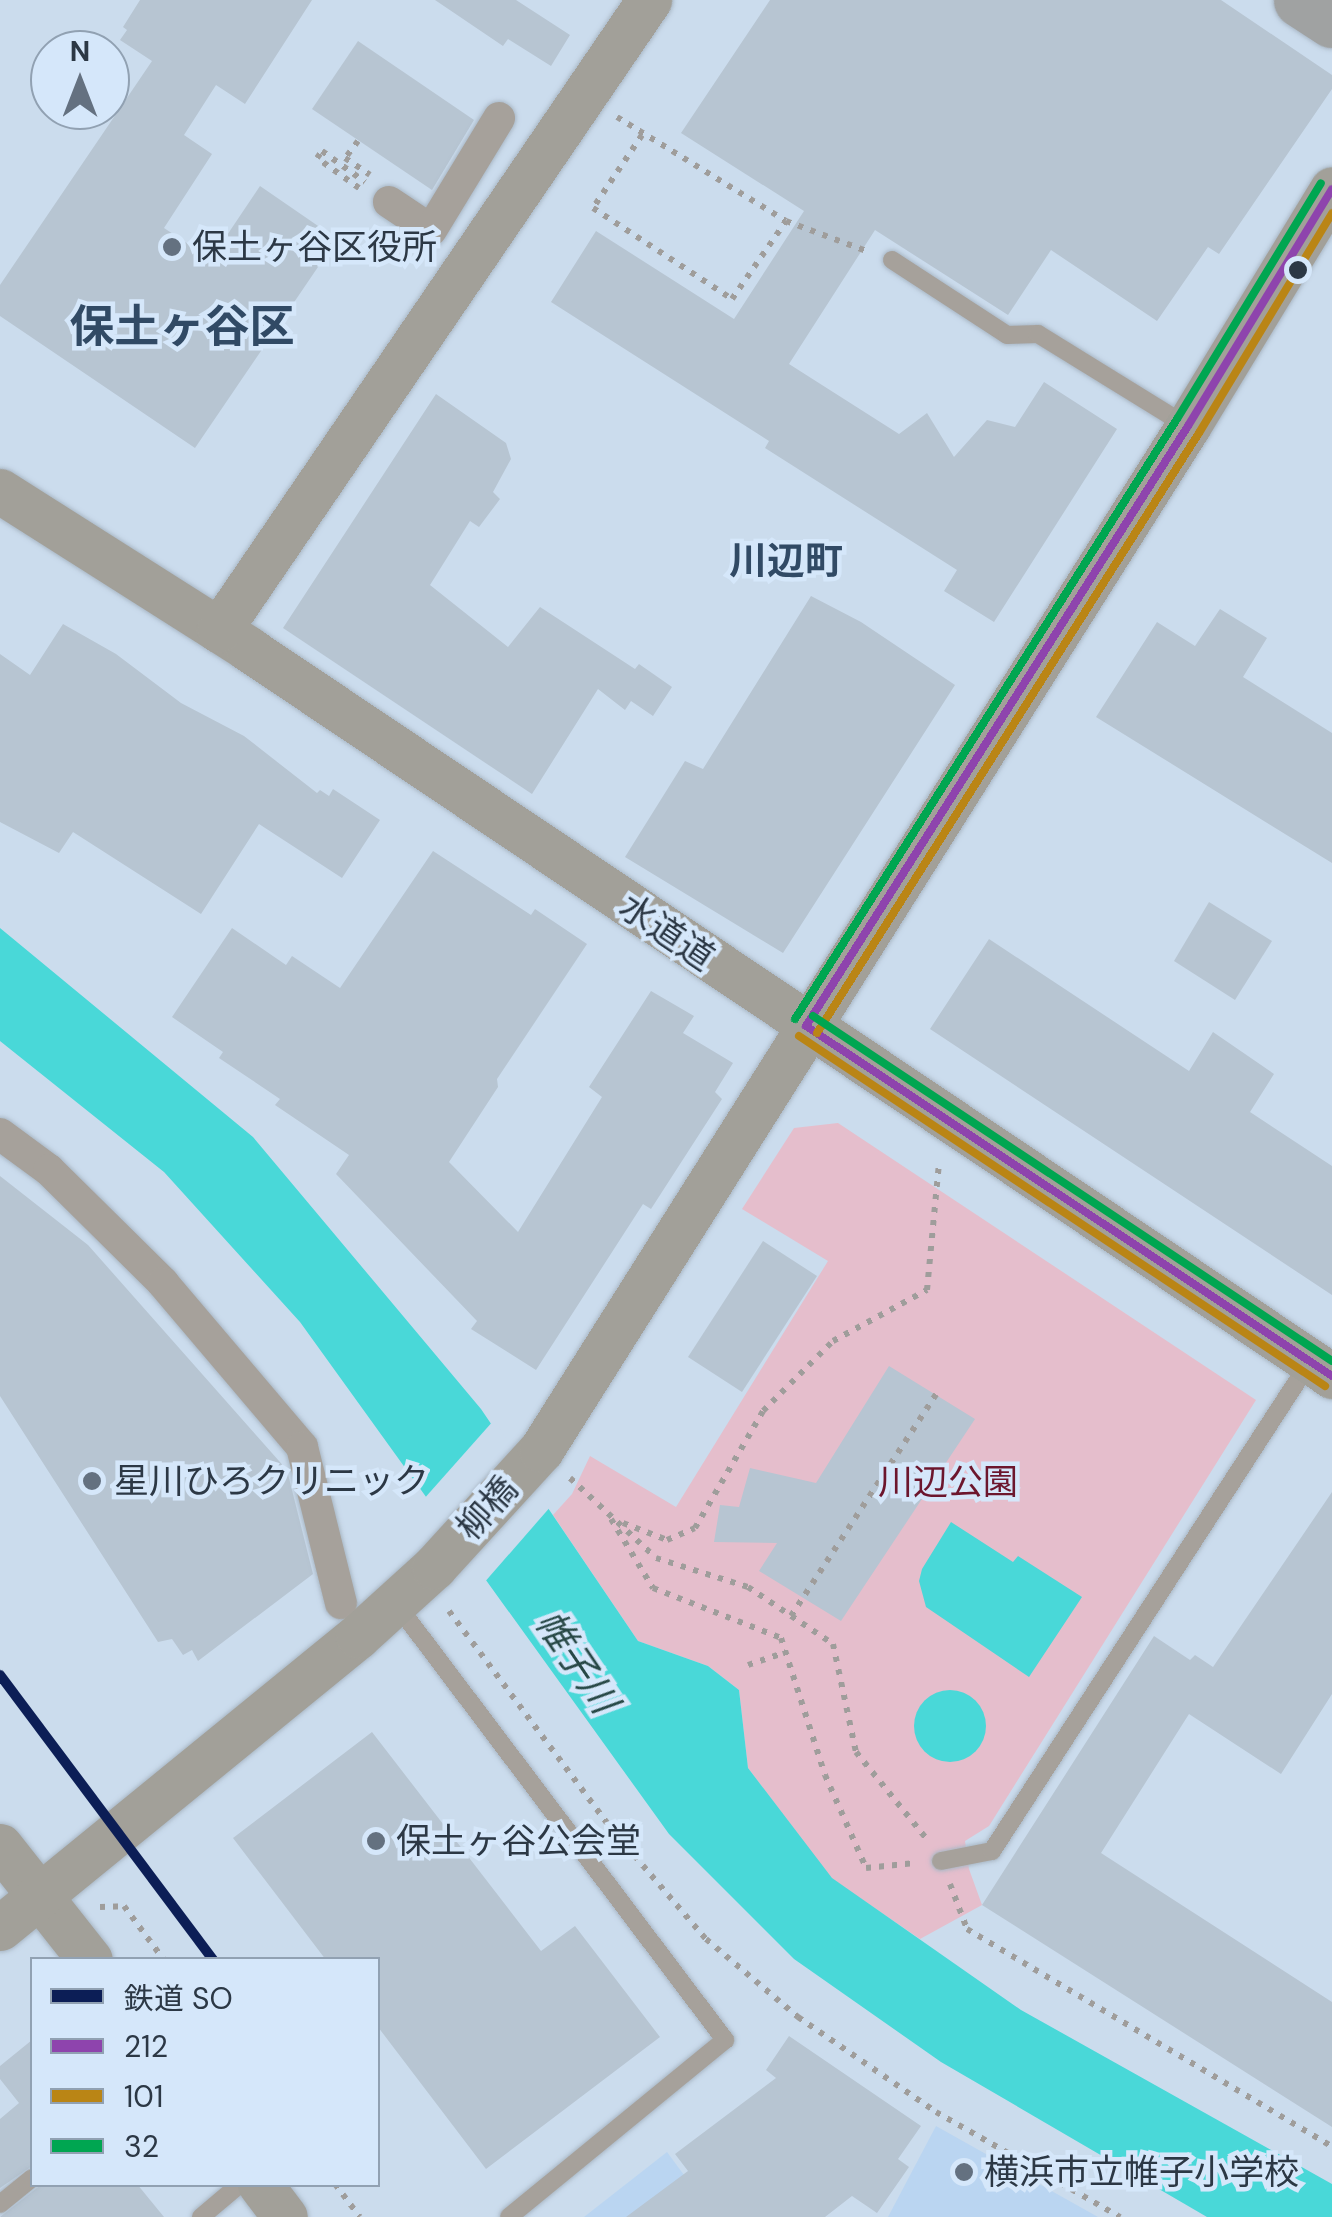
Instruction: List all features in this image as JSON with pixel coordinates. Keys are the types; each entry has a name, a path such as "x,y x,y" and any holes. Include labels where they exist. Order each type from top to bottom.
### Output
{"highway":[{"path":"1302,0 1332,20"}],"street":[{"path":"220,630 649,0"},
{"path":"379,198 431,230 500,118"},
{"name":"柳橋","path":"0,1928 396,1602 555,1463 806,1026 1188,426 1332,189"},
{"name":"水道道","path":"0,491 220,630 1321,1369"},
{"path":"0,1134 49,1170 163,1283 302,1447 341,1603"},
{"path":"0,1846 88,1957"},
{"path":"262,2187 285,2217"}],"lane":[{"path":"892,260 1007,335 1038,334 1188,426"},
{"path":"941,1861 992,1852 1321,1369"},
{"path":"396,1602 725,2040 509,2217"},
{"path":"0,2204 30,2180"},
{"path":"201,2217 236,2187"}],"path":[{"path":"608,110 642,135 786,222 892,260"},
{"path":"642,135 592,208 732,299 786,222"},
{"path":"358,141 345,158 374,178 369,185 322,151 318,158 379,198"},
{"path":"617,1521 667,1540 696,1528 762,1411 833,1341 927,1290 939,1156"},
{"path":"791,1616 936,1394"},
{"path":"555,1463 656,1558 748,1587 833,1644 856,1752 941,1861 967,1929 1332,2146"},
{"path":"604,1509 653,1588 781,1638 825,1775 866,1868 941,1861"},
{"path":"448,1610 609,1826 706,1940 798,2017 936,2112 1120,2217"},
{"path":"748,1665 786,1652"},
{"path":"99,1907 124,1906 162,1957"},
{"path":"337,2187 360,2217"}],"shaded area":[{"name":"横浜市立帷子小学校","path":"936,2126 1098,2217 888,2217"},
{"path":"667,2152 715,2217 584,2217"}],"green space":[{"name":"川辺公園","path":"838,1123 1256,1400 989,1826 965,1841 969,1869 982,1905 920,1939 832,1879 748,1768 739,1690 708,1666 638,1641 553,1515 572,1494 590,1456 676,1507 828,1261 742,1209 794,1128"}],"water":[{"name":"帷子川","path":"0,928 253,1137 481,1409 638,1641 708,1666 739,1690 748,1768 832,1878 1021,2010 1332,2184 1332,2217 1207,2217 941,2062 794,1959 669,1834 300,1322 164,1172 0,1041"},
{"path":"951,1522 1013,1562 1018,1556 1082,1597 1029,1677 926,1607 919,1581 922,1569"},
{"path":"950,1690 975,1701 986,1726 975,1751 950,1762 925,1751 914,1726 925,1701"}],"pier":[{"path":"494,1420 552,1505 483,1584 423,1500"}],"building":[{"path":"140,0 312,0 245,104 216,85 184,135 212,154 164,228 211,259 260,186 337,239 195,448 0,316 0,285 105,130 130,130 130,93 152,61 130,47 130,30 123,27"},
{"path":"435,0 516,0 570,35 551,66 508,39 503,46"},
{"path":"770,0 1221,0 1332,75 1332,89 1219,254 1208,247 1157,321 1051,250 1008,315 875,230 789,364 899,434 927,413 954,457 987,420 1015,427 1044,382 1117,429 994,622 944,591 957,570 765,448 769,441 551,302 596,231 734,319 804,211 681,133"},
{"path":"358,41 474,120 432,190 312,109"},
{"path":"436,394 506,443 511,459 493,492 500,499 479,527 470,521 430,585 508,647 540,607 635,669 639,664 672,687 653,716 631,701 625,710 598,689 532,794 283,628"},
{"path":"811,596 861,622 955,685 783,953 625,857 685,761 703,769"},
{"path":"1220,609 1267,638 1243,677 1332,733 1332,863 1096,717 1157,622 1195,646"},
{"path":"63,624 116,654 181,703 244,736 317,793 320,790 329,796 333,789 380,820 342,878 259,824 201,914 73,832 59,853 0,822 0,654 30,675"},
{"path":"433,851 531,915 535,909 587,944 497,1079 498,1087 449,1162 518,1232 602,1097 589,1087 651,991 694,1016 683,1033 733,1063 715,1092 722,1099 651,1209 643,1204 536,1370 471,1329 477,1321 336,1174 349,1155 275,1105 280,1099 219,1058 223,1052 172,1017 232,928 286,965 292,956 340,988"},
{"path":"1209,902 1272,941 1235,1000 1174,961"},
{"path":"989,939 1189,1071 1213,1032 1274,1074 1250,1112 1332,1166 1332,1295 930,1029"},
{"path":"0,1176 88,1245 287,1470 313,1574 198,1661 192,1650 183,1655 172,1639 158,1642 0,1396"},
{"path":"763,1241 817,1276 742,1392 688,1357"},
{"path":"889,1366 975,1419 841,1621 759,1571 777,1543 714,1542 720,1505 739,1507 750,1468 816,1483"},
{"path":"1332,1492 1332,1694 1281,1774 1189,1714 1101,1853 1332,2002 1332,2127 982,1905 1154,1636 1190,1660 1195,1655 1213,1667"},
{"path":"372,1732 541,1951 575,1926 660,2037 486,2169 380,2030 380,1957 324,1957 233,1838"},
{"path":"789,2036 921,2126 898,2159 909,2167 877,2213 852,2196 825,2217 626,2217 688,2171 675,2154 776,2078 766,2070"},
{"path":"30,2042 30,2167 0,2188 0,2119 19,2103 0,2079 0,2066"},
{"path":"38,2187 139,2187 164,2217 0,2217"}],"rail line":[{"name":"SO","path":"0,1675 211,1957"}],"transit line":[{"name":"32","path":"795,1019 1177,419 1321,183"},
{"name":"212","path":"806,1026 1188,426 1332,189"},
{"name":"101","path":"817,1033 1199,433 1332,213"},
{"name":"32","path":"813,1016 1332,1361"},
{"name":"212","path":"806,1026 1332,1376"},
{"name":"101","path":"799,1036 1325,1386"}],"place":[{"name":"保土ヶ谷区役所","path":"172,247"},
{"name":"星川ひろクリニック","path":"92,1481"},
{"name":"保土ヶ谷公会堂","path":"376,1841"},
{"name":"横浜市立帷子小学校","path":"964,2172"}],"district":[{"name":"保土ヶ谷区","path":"182,327"},
{"name":"川辺町","path":"786,562"}]}
